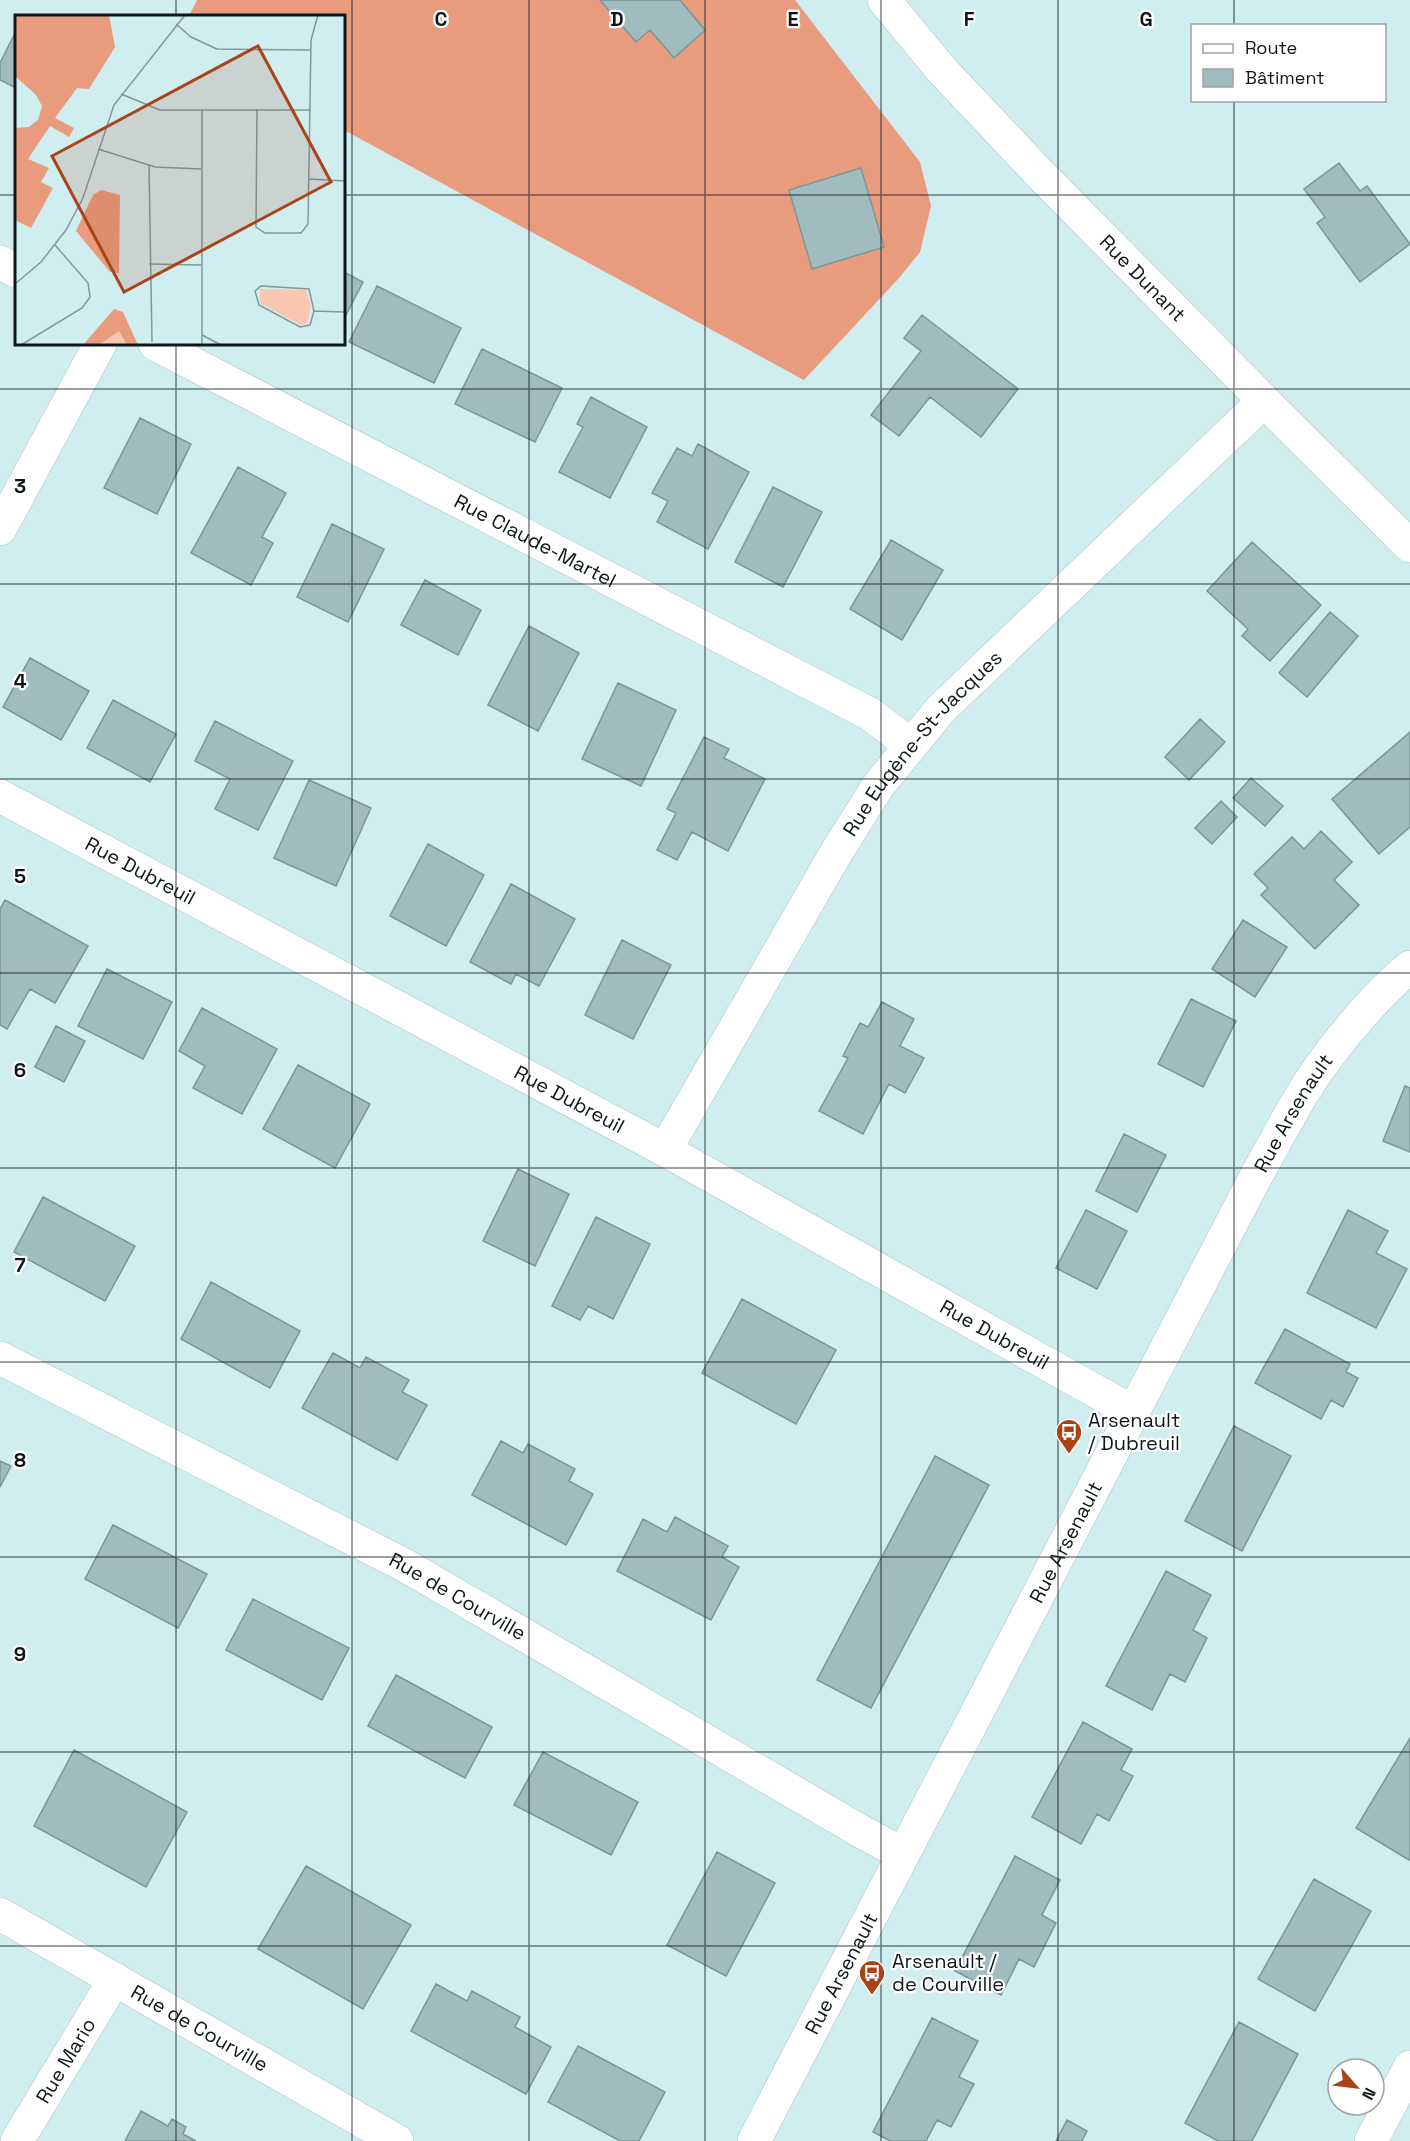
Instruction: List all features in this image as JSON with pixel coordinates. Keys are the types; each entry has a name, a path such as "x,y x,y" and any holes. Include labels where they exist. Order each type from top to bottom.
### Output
{"street":[{"name":"Rue Dunant","path":"884,0 940,68 1040,174 1410,546"},
{"path":"0,262 15,270"},
{"path":"0,529 99,345"},
{"name":"Rue Claude-Martel","path":"157,345 870,714 912,745"},
{"name":"Rue Eugène-St-Jacques","path":"665,1150 836,853 878,786 941,709 1264,401"},
{"name":"Rue Dubreuil","path":"0,796 665,1150 1133,1412"},
{"name":"Rue Arsenault","path":"754,2141 1253,1182 1315,1075 1357,1022 1396,978 1410,967"},
{"name":"Rue de Courville","path":"0,1358 406,1566 903,1854"},
{"name":"Rue de Courville","path":"0,1914 397,2141"},
{"name":"Rue Mario","path":"17,2141 115,1979"},
{"path":"1371,2141 1410,2067"}],"shaded area":[{"path":"197,0 795,0 920,162 931,206 920,252 899,278 804,380 345,131 345,15 190,15"}],"building":[{"path":"600,0 680,0 705,30 674,58 650,30 636,42"},
{"path":"15,33 15,88 0,80 0,63"},
{"path":"1339,163 1360,191 1367,186 1410,244 1360,282 1317,223 1325,217 1304,189"},
{"path":"861,168 884,247 812,269 789,190"},
{"path":"345,273 363,282 345,317"},
{"path":"377,286 461,328 434,383 349,342"},
{"path":"922,315 1018,389 981,437 930,397 899,436 871,415 921,351 904,338"},
{"path":"482,349 562,388 535,442 455,404"},
{"path":"591,397 647,427 610,498 559,472 583,427 577,424"},
{"path":"140,418 191,444 157,514 104,488"},
{"path":"698,444 749,472 708,549 657,522 668,501 652,493 677,448 692,456"},
{"path":"238,467 286,493 262,537 273,543 251,585 191,553"},
{"path":"773,487 822,512 783,587 735,562"},
{"path":"332,524 384,549 348,622 297,597"},
{"path":"891,540 943,570 902,640 850,609"},
{"path":"1252,542 1321,605 1270,661 1242,636 1248,629 1207,591"},
{"path":"425,580 481,610 458,655 401,625"},
{"path":"1330,612 1358,636 1307,697 1279,673"},
{"path":"529,626 579,653 538,731 488,705"},
{"path":"30,658 89,691 61,740 3,707"},
{"path":"618,683 676,710 641,786 582,759"},
{"path":"113,700 176,734 150,782 87,748"},
{"path":"1200,719 1225,742 1189,780 1165,757"},
{"path":"215,721 293,761 258,830 215,809 230,779 195,761"},
{"path":"1410,732 1410,827 1379,854 1332,799"},
{"path":"704,737 729,749 724,758 765,779 728,851 692,832 677,860 657,850 676,813 667,809"},
{"path":"1251,778 1283,806 1265,826 1233,798"},
{"path":"309,780 371,808 336,886 274,858"},
{"path":"1221,801 1237,817 1212,844 1195,828"},
{"path":"1321,831 1352,862 1334,880 1359,905 1315,949 1261,895 1268,888 1254,874 1292,837 1304,849"},
{"path":"428,844 484,875 446,946 390,916"},
{"path":"511,884 575,919 539,986 516,974 511,984 470,962"},
{"path":"5,900 88,946 55,1003 30,989 7,1029 0,1025 0,909"},
{"path":"1243,920 1287,947 1255,997 1212,969"},
{"path":"622,940 671,965 633,1039 585,1015"},
{"path":"107,969 172,1002 143,1059 78,1026"},
{"path":"1191,999 1236,1021 1203,1087 1158,1064"},
{"path":"882,1002 914,1019 900,1046 924,1058 905,1093 889,1084 863,1134 819,1111 848,1058 843,1056 860,1023 868,1027"},
{"path":"202,1008 277,1049 242,1114 193,1088 205,1066 179,1051"},
{"path":"56,1026 85,1041 64,1082 35,1067"},
{"path":"298,1065 370,1104 335,1168 263,1129"},
{"path":"1405,1086 1410,1088 1410,1152 1383,1141"},
{"path":"1124,1134 1166,1155 1137,1212 1096,1191"},
{"path":"518,1169 569,1194 535,1266 483,1241"},
{"path":"43,1197 135,1246 105,1301 14,1252"},
{"path":"1086,1210 1127,1231 1097,1289 1056,1268"},
{"path":"1348,1210 1388,1231 1376,1253 1407,1269 1376,1328 1307,1293"},
{"path":"596,1217 650,1244 613,1319 588,1306 580,1320 552,1306"},
{"path":"211,1282 300,1331 270,1388 181,1339"},
{"path":"742,1299 836,1350 796,1424 702,1373"},
{"path":"1285,1329 1350,1364 1346,1372 1358,1378 1343,1407 1331,1400 1321,1419 1255,1383"},
{"path":"333,1353 360,1368 366,1357 409,1380 402,1392 427,1405 397,1460 302,1408"},
{"path":"1234,1426 1291,1456 1242,1551 1185,1521"},
{"path":"501,1441 523,1453 528,1444 575,1469 569,1481 593,1494 566,1545 472,1495"},
{"path":"935,1456 989,1485 871,1708 817,1680"},
{"path":"0,1461 11,1466 0,1487"},
{"path":"675,1517 728,1546 722,1557 739,1567 711,1620 617,1571 643,1519 667,1532"},
{"path":"113,1525 207,1574 178,1628 85,1579"},
{"path":"1166,1571 1211,1595 1193,1630 1207,1638 1185,1682 1170,1674 1152,1710 1106,1686"},
{"path":"253,1599 349,1648 322,1700 226,1650"},
{"path":"396,1675 492,1727 465,1778 368,1726"},
{"path":"1083,1722 1132,1749 1121,1770 1133,1776 1109,1821 1097,1814 1081,1844 1032,1817"},
{"path":"1410,1738 1410,1859 1409,1860 1356,1828"},
{"path":"74,1750 187,1812 146,1887 34,1826"},
{"path":"543,1752 638,1802 611,1855 514,1805"},
{"path":"717,1852 775,1883 726,1976 667,1945"},
{"path":"1015,1856 1060,1880 1042,1915 1056,1923 1034,1967 1019,1959 1001,1995 955,1971"},
{"path":"306,1866 411,1925 363,2009 258,1949"},
{"path":"1314,1879 1371,1911 1315,2011 1258,1979"},
{"path":"436,1984 467,2001 472,1991 520,2017 515,2027 551,2047 526,2094 411,2031"},
{"path":"932,2018 978,2041 959,2077 974,2084 951,2127 937,2120 926,2141 890,2141 873,2132"},
{"path":"1239,2022 1298,2054 1252,2141 1218,2141 1185,2123"},
{"path":"578,2046 665,2092 639,2141 620,2141 548,2102"},
{"path":"141,2111 168,2126 172,2119 186,2127 183,2134 196,2141 125,2141"},
{"path":"1067,2120 1087,2131 1082,2141 1056,2141"}],"place":[{"name":"Arsenault / Dubreuil","path":"1069,1455"},
{"name":"Arsenault / de Courville","path":"872,1996"}]}
